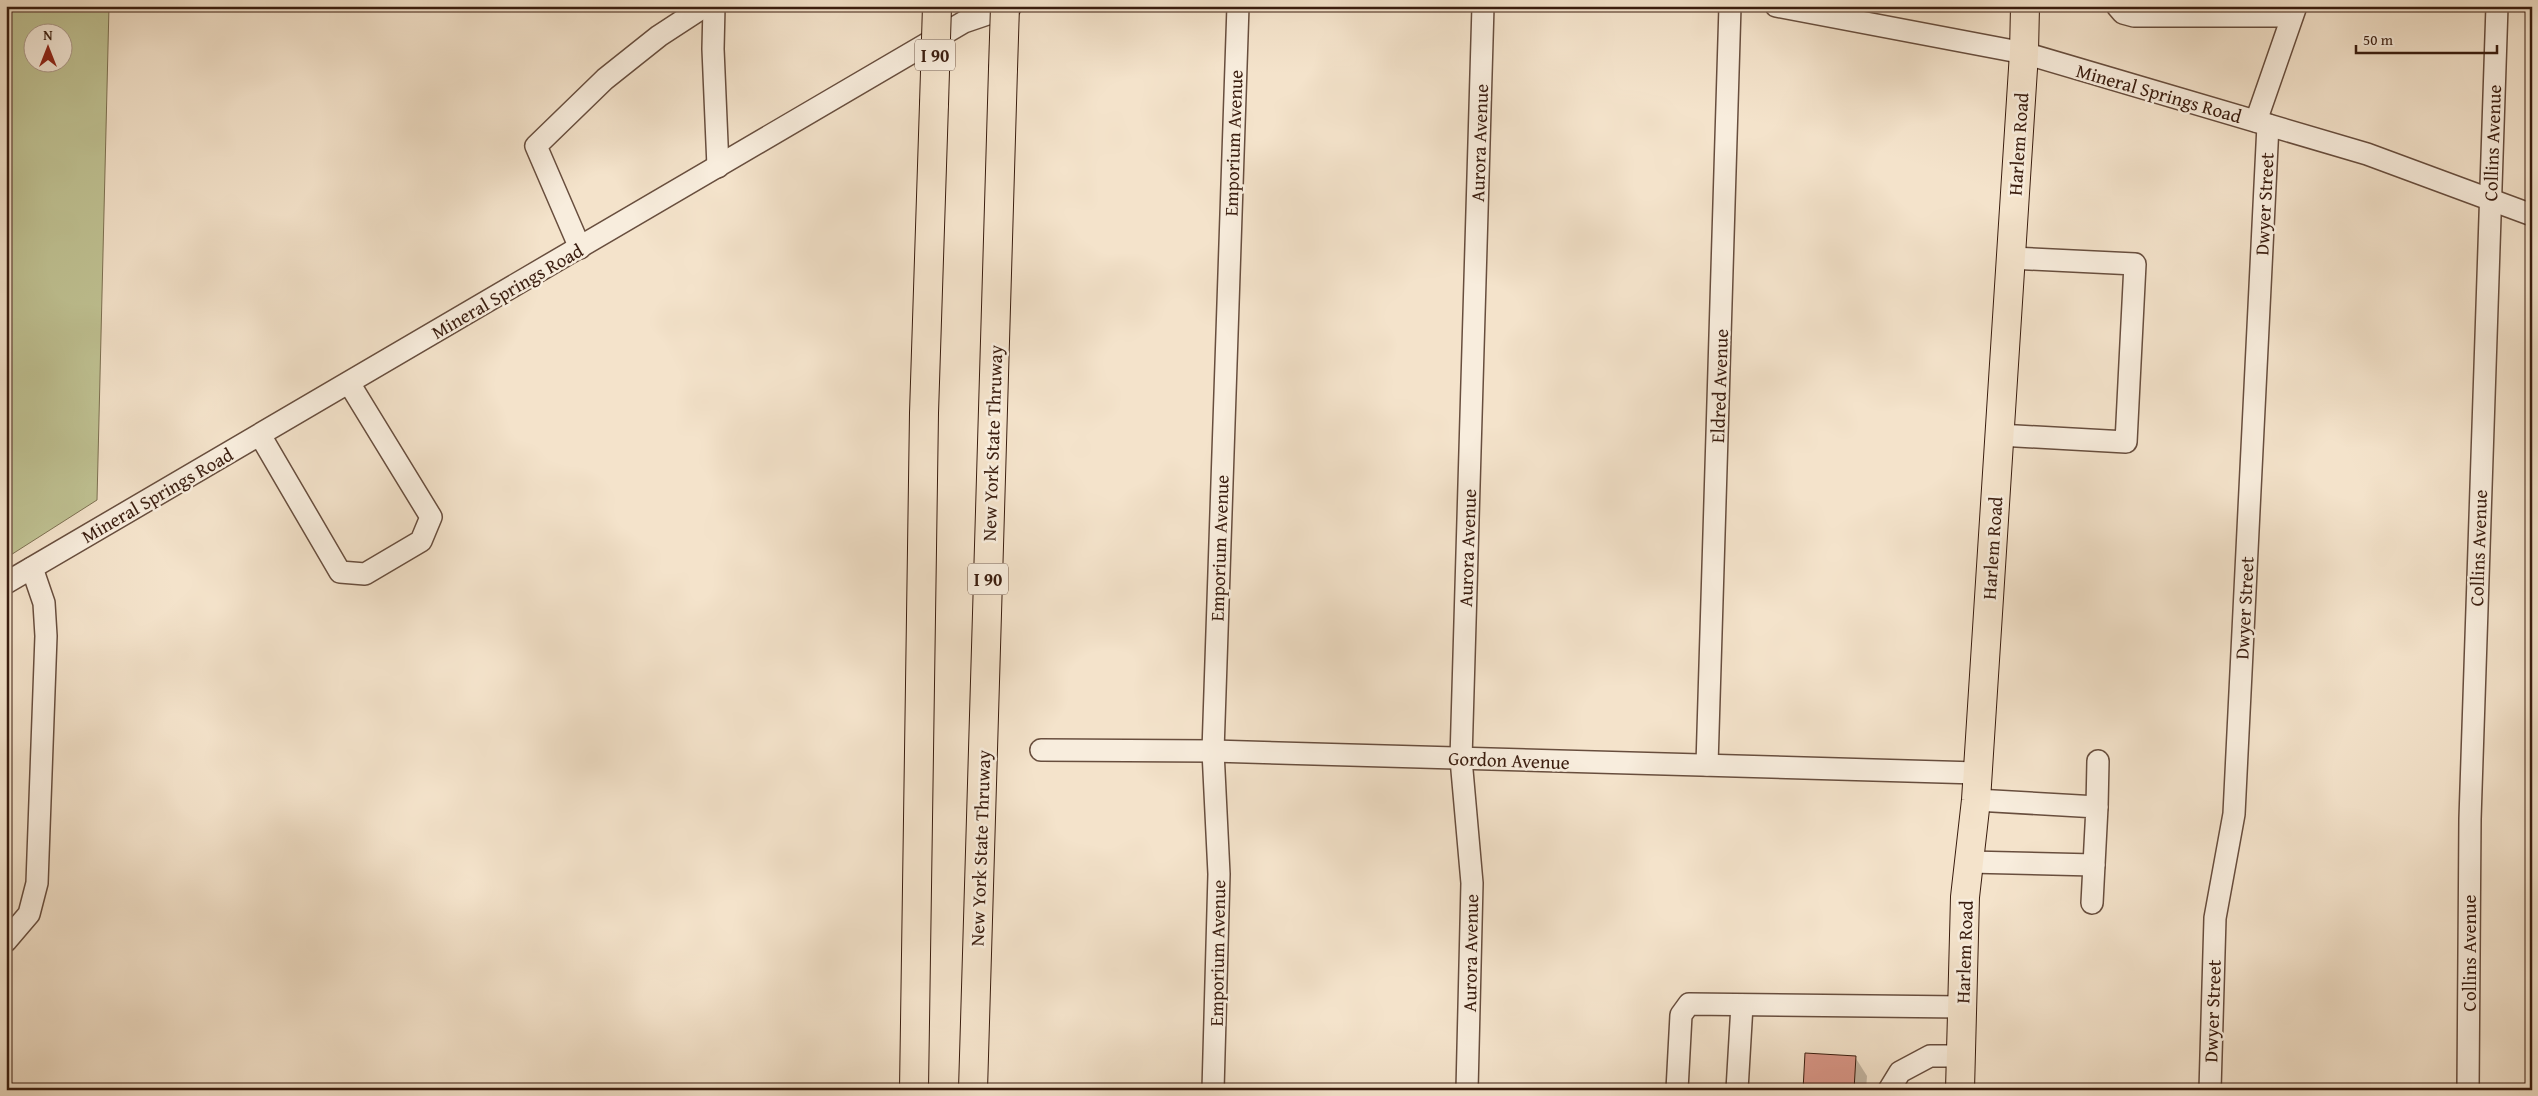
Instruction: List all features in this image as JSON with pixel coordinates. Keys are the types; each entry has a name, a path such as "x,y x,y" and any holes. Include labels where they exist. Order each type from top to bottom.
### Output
{"main road":[{"name":"I 90","path":"914,1090 924,413 937,6"},
{"name":"New York State Thruway","path":"973,1090 1005,6"},
{"name":"Harlem Road","path":"1960,1090 1966,897 1976,800 2024,53 2024,6"}],"street":[{"path":"580,248 536,146 605,79 659,36 705,6"},
{"path":"714,6 713,49 718,168"},
{"name":"Mineral Springs Road","path":"6,583 718,168 964,22 1011,6"},
{"name":"Emporium Avenue","path":"1213,1090 1219,874 1213,751 1238,6"},
{"name":"Aurora Avenue","path":"1467,1090 1472,883 1461,758 1483,6"},
{"name":"Eldred Avenue","path":"1707,765 1730,6"},
{"name":"Mineral Springs Road","path":"1776,6 2024,53 2367,154 2532,216"},
{"path":"2117,6 2123,13 2134,16 2294,11"},
{"name":"Collins Avenue","path":"2468,1090 2470,819 2498,6"},
{"name":"Dwyer Street","path":"2210,1090 2215,918 2234,814 2262,123 2294,11"},
{"path":"1999,435 2126,442 2135,264 2011,258"},
{"path":"260,435 340,572 365,574 421,541 431,517 349,383"},
{"path":"6,941 29,914 37,883 46,636 44,603 32,568"},
{"name":"Gordon Avenue","path":"1040,750 1213,751 1977,773"},
{"path":"2092,903 2098,761"},
{"path":"1976,800 2097,807"},
{"path":"1969,862 2094,865"},
{"path":"1677,1090 1681,1016 1689,1004 1962,1007"},
{"path":"1737,1090 1742,1005"},
{"path":"1889,1090 1900,1072 1930,1056 1961,1056"}],"green space":[{"path":"6,6 109,6 97,500 6,558"}],"building":[{"path":"1805,1053 1856,1056 1854,1090 1803,1090"}]}
